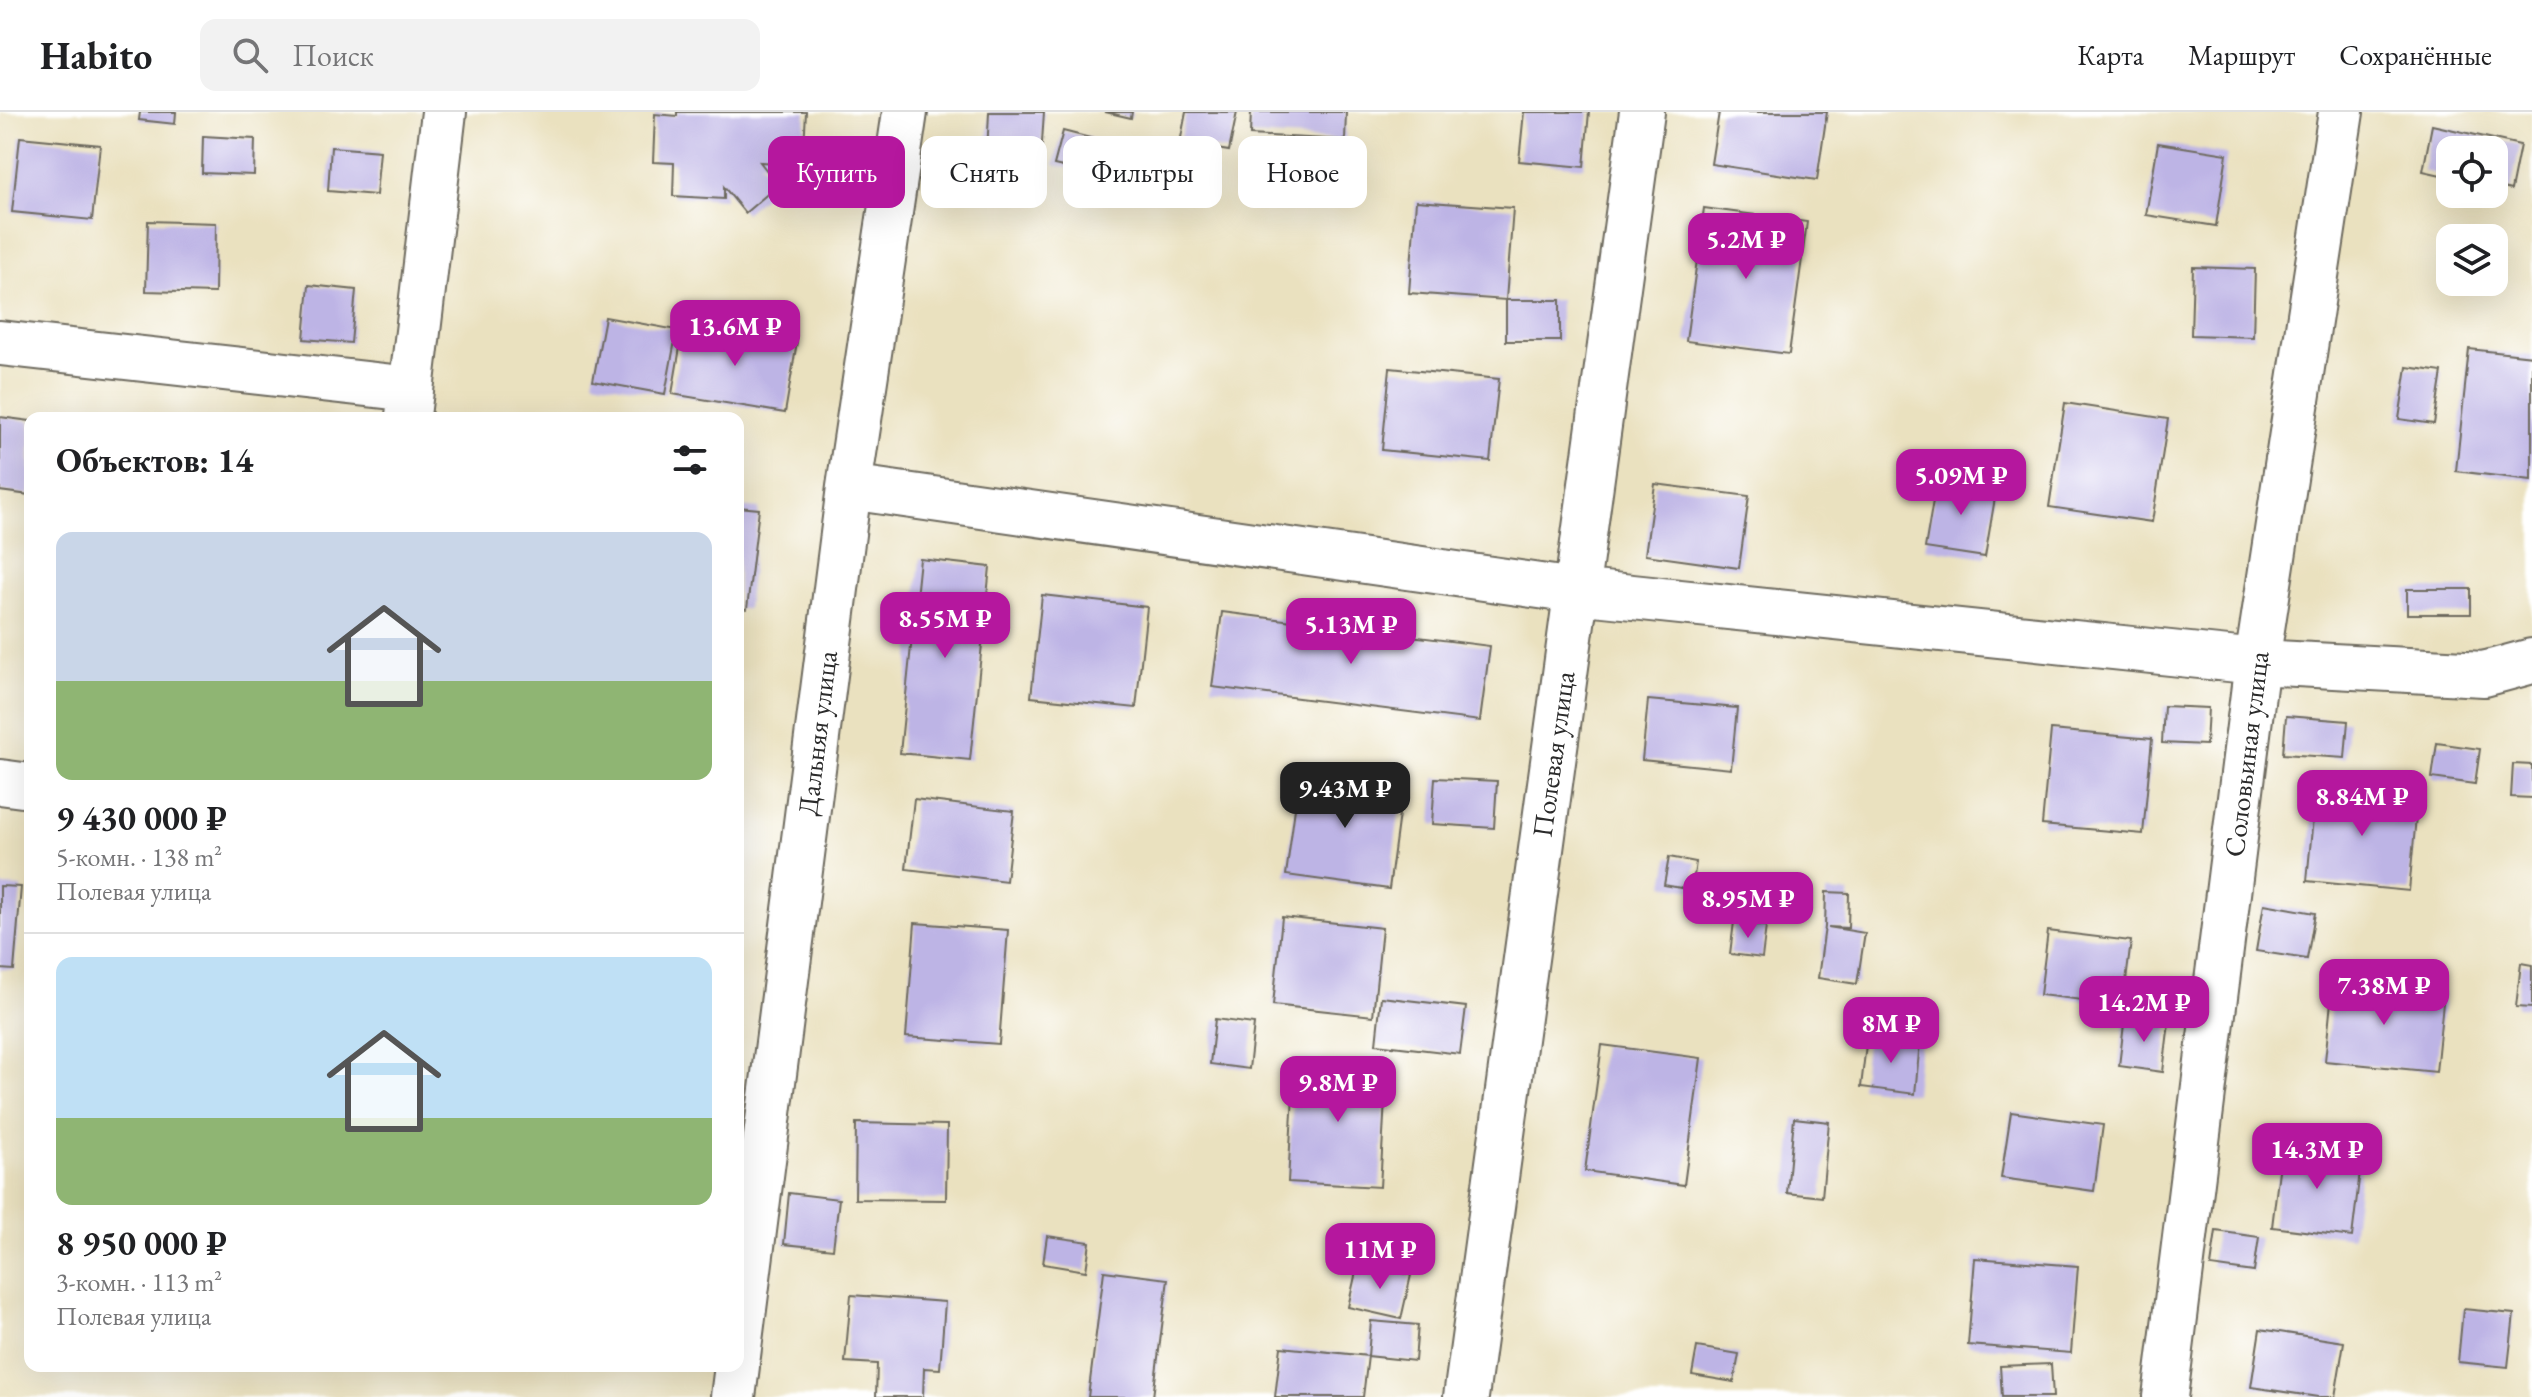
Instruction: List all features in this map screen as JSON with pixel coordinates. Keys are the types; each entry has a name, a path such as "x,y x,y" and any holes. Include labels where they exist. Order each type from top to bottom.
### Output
{"street":[{"path":"0,343 410,403 444,112"},
{"name":"Дальняя улица","path":"744,1309 849,487 905,112"},
{"name":"Полевая улица","path":"1466,1397 1642,112"},
{"name":"Соловьиная улица","path":"2165,1397 2257,662 2341,112"},
{"path":"849,487 1575,591 2257,662 2484,674 2532,661"},
{"path":"0,782 24,785"},
{"path":"733,1397 736,1372"}],"building":[{"path":"140,112 176,112 175,124 139,120"},
{"path":"677,112 806,112 805,136 768,136 768,163 760,162 768,172 768,193 745,213 724,187 724,199 673,196 674,163 653,162 655,114 677,116"},
{"path":"989,112 1044,112 1042,136 988,136"},
{"path":"1105,112 1132,112 1131,118"},
{"path":"1186,112 1237,112 1229,151 1222,150 1222,136 1181,136"},
{"path":"1251,112 1346,112 1345,136 1250,135"},
{"path":"1524,112 1589,112 1584,167 1519,161"},
{"path":"1719,112 1827,112 1817,180 1711,164"},
{"path":"2432,125 2480,136 2436,136 2436,174 2423,171"},
{"path":"1063,131 1082,136 1063,136 1063,167 1054,165"},
{"path":"203,136 255,139 254,175 202,173"},
{"path":"20,137 100,145 92,220 12,212"},
{"path":"2508,142 2520,145 2511,190 2508,189"},
{"path":"2158,143 2227,154 2216,226 2146,215"},
{"path":"331,147 380,151 376,195 328,191"},
{"path":"1416,201 1513,208 1506,300 1409,293"},
{"path":"1704,208 1807,222 1789,354 1686,341"},
{"path":"148,221 216,223 215,293 146,291"},
{"path":"2193,267 2255,269 2253,337 2191,335"},
{"path":"309,285 356,290 351,343 304,339"},
{"path":"1506,300 1560,300 1560,341 1506,341"},
{"path":"605,317 677,330 665,394 593,381"},
{"path":"684,324 797,342 785,413 672,394"},
{"path":"2469,349 2532,356 2532,480 2456,471"},
{"path":"2407,367 2442,372 2434,424 2399,419"},
{"path":"1390,368 1499,379 1490,461 1382,450"},
{"path":"2065,403 2168,419 2152,522 2049,507"},
{"path":"0,417 24,420 24,494 0,491"},
{"path":"1937,477 1997,486 1985,557 1925,548"},
{"path":"1655,484 1749,496 1739,568 1645,555"},
{"path":"744,508 759,509 747,609 744,609"},
{"path":"920,559 990,567 970,760 900,753"},
{"path":"2407,589 2471,589 2471,614 2407,614"},
{"path":"1042,595 1147,607 1136,708 1031,697"},
{"path":"1222,612 1490,646 1480,721 1212,687"},
{"path":"1648,700 1737,708 1731,769 1642,760"},
{"path":"2164,706 2208,708 2206,745 2162,743"},
{"path":"2286,716 2348,721 2345,758 2283,754"},
{"path":"2051,730 2152,739 2143,834 2042,825"},
{"path":"2437,743 2480,749 2475,784 2432,778"},
{"path":"2513,764 2532,765 2532,798 2511,797"},
{"path":"1300,771 1403,784 1389,889 1286,875"},
{"path":"1435,778 1497,781 1494,828 1432,824"},
{"path":"2316,786 2418,796 2409,891 2307,881"},
{"path":"914,799 1014,811 1006,881 906,869"},
{"path":"1669,857 1696,862 1692,890 1664,885"},
{"path":"0,886 21,887 14,970 0,969"},
{"path":"1826,892 1849,893 1848,928 1828,927 1865,933 1857,984 1818,978"},
{"path":"2264,904 2315,913 2307,959 2256,951"},
{"path":"1282,917 1382,928 1373,1016 1273,1005"},
{"path":"1734,922 1766,926 1762,958 1730,954"},
{"path":"915,923 1008,930 999,1044 906,1037"},
{"path":"2048,931 2131,941 2123,1005 2040,995"},
{"path":"2521,963 2532,965 2532,1008 2516,1007"},
{"path":"2333,982 2444,993 2436,1072 2325,1061"},
{"path":"1381,997 1466,1007 1460,1054 1376,1044"},
{"path":"2125,1016 2169,1022 2163,1072 2119,1066"},
{"path":"1215,1019 1254,1024 1249,1069 1210,1064"},
{"path":"1867,1036 1920,1042 1915,1094 1861,1087"},
{"path":"1602,1045 1701,1058 1684,1185 1585,1171"},
{"path":"1295,1060 1387,1065 1380,1187 1288,1182"},
{"path":"2011,1112 2103,1125 2094,1191 2001,1178"},
{"path":"1794,1118 1829,1122 1822,1197 1787,1193"},
{"path":"856,1123 947,1125 946,1200 855,1199"},
{"path":"2282,1146 2362,1155 2352,1237 2272,1227"},
{"path":"789,1193 839,1199 833,1249 784,1244"},
{"path":"2216,1231 2259,1237 2254,1272 2211,1266"},
{"path":"1047,1236 1090,1242 1086,1271 1043,1264"},
{"path":"1975,1258 2078,1266 2071,1353 1968,1345"},
{"path":"1358,1263 1411,1275 1401,1319 1348,1307"},
{"path":"1104,1271 1168,1279 1153,1397 1088,1397"},
{"path":"851,1295 945,1302 940,1369 924,1368 923,1397 876,1397 877,1364 845,1362"},
{"path":"2463,1309 2514,1314 2508,1367 2458,1362"},
{"path":"1371,1321 1418,1325 1415,1361 1368,1356"},
{"path":"2260,1329 2344,1342 2335,1397 2251,1387"},
{"path":"1281,1347 1368,1356 1363,1397 1275,1397"},
{"path":"1697,1347 1739,1354 1734,1382 1692,1375"},
{"path":"2051,1364 2053,1397 2002,1397 2000,1366"}]}
